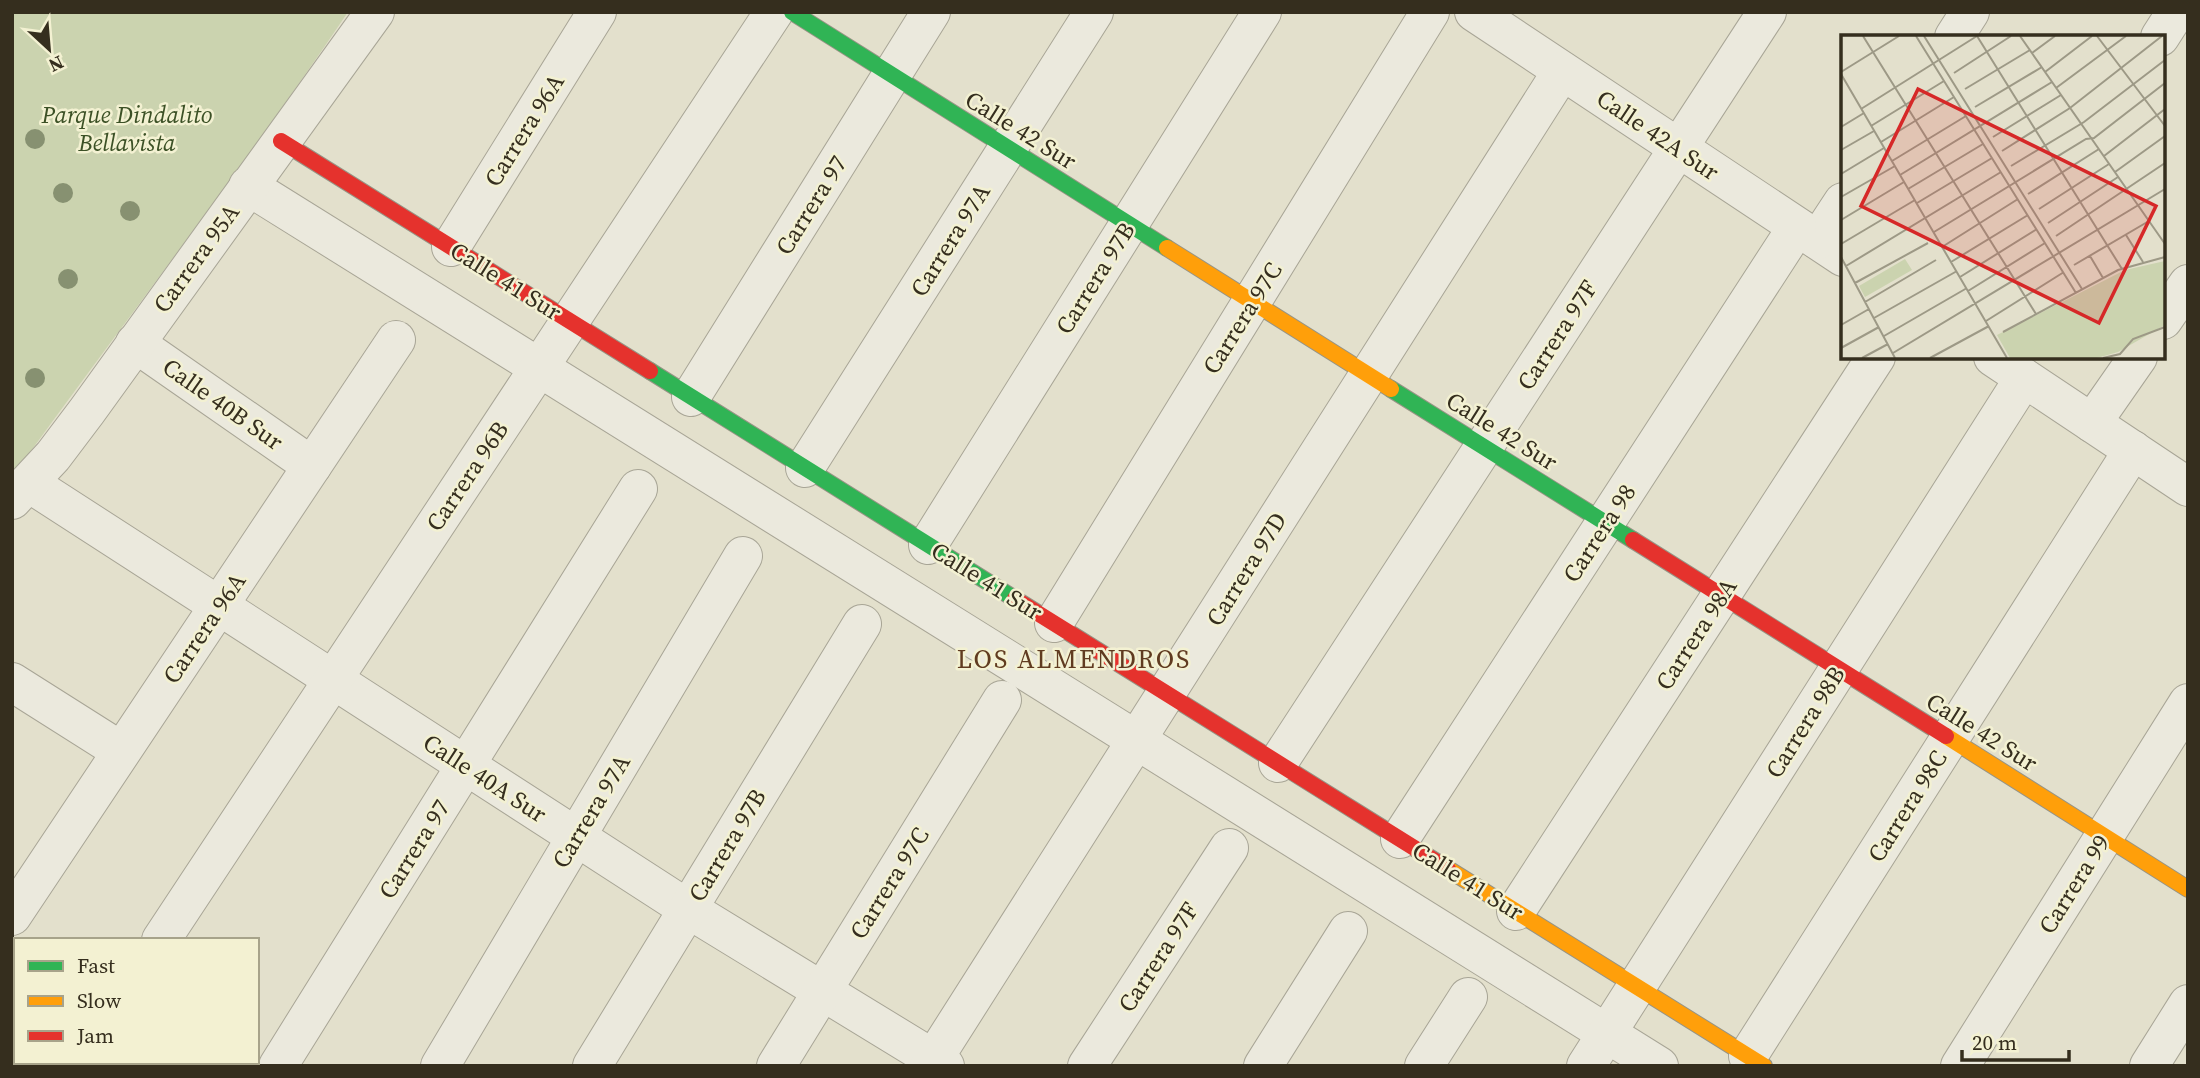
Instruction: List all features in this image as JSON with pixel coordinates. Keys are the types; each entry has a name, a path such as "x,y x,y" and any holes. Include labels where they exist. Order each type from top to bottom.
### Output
{"street":[{"name":"Carrera 95A","path":"20,492 67,438 375,12"},
{"name":"Carrera 96A","path":"451,247 597,12"},
{"name":"Carrera 96B","path":"162,938 774,12"},
{"name":"Calle 42 Sur","path":"792,12 2188,889"},
{"name":"Carrera 97","path":"691,397 931,12"},
{"name":"Carrera 97A","path":"805,468 1094,12"},
{"name":"Carrera 97B","path":"928,545 1262,12"},
{"name":"Carrera 97C","path":"1054,623 1430,12"},
{"name":"Calle 42A Sur","path":"1474,12 1819,242"},
{"name":"Carrera 97F","path":"1279,763 1767,12"},
{"path":"1955,35 1970,12"},
{"path":"2161,35 2176,12"},
{"name":"Carrera 97D","path":"936,1063 1137,740 1562,71"},
{"name":"Calle 41 Sur","path":"281,141 1756,1061"},
{"path":"248,186 1659,1066"},
{"name":"Carrera 98","path":"1400,839 1606,522 1819,242 1841,205"},
{"path":"2165,317 2188,284"},
{"name":"Carrera 96A","path":"12,916 396,340"},
{"name":"Calle 40B Sur","path":"135,343 312,466"},
{"name":"Carrera 98A","path":"1516,911 1876,359"},
{"path":"2092,424 2137,359"},
{"path":"2008,367 2188,487"},
{"name":"Carrera 98B","path":"1586,1066 1839,668 2008,367"},
{"name":"Carrera 98C","path":"1756,1061 1950,739 2133,450"},
{"name":"Carrera 97","path":"278,1066 638,489"},
{"name":"Calle 40A Sur","path":"20,492 218,606 688,909 936,1063"},
{"name":"Carrera 97A","path":"440,1066 743,556"},
{"name":"Carrera 97B","path":"592,1066 862,624"},
{"path":"12,682 121,751"},
{"name":"Carrera 97C","path":"776,1066 1002,700"},
{"name":"Carrera 99","path":"1960,1066 2188,703"},
{"name":"Carrera 97F","path":"1087,1066 1229,848"},
{"path":"1264,1066 1348,931"},
{"path":"1424,1066 1468,997"},
{"path":"2148,1066 2188,1004"}],"green space":[{"name":"Parque Dindalito Bellavista","path":"12,12 348,12 224,188 12,477"}],"building":[{"path":"14,1016 14,1048 12,1047"},
{"path":"46,1064 64,1064 64,1066"}],"traffic: fast":[{"path":"792,12 1167,248"},
{"path":"650,371 1015,599"},
{"path":"1391,389 1633,540"}],"traffic: slow":[{"path":"1167,248 1391,389"},
{"path":"1946,736 2188,889"},
{"path":"1448,869 1764,1066"}],"traffic: jam":[{"path":"281,141 650,371"},
{"path":"1633,540 1946,736"},
{"path":"1015,599 1448,869"}],"district":[{"name":"LOS ALMENDROS","path":"1074,659"}]}
